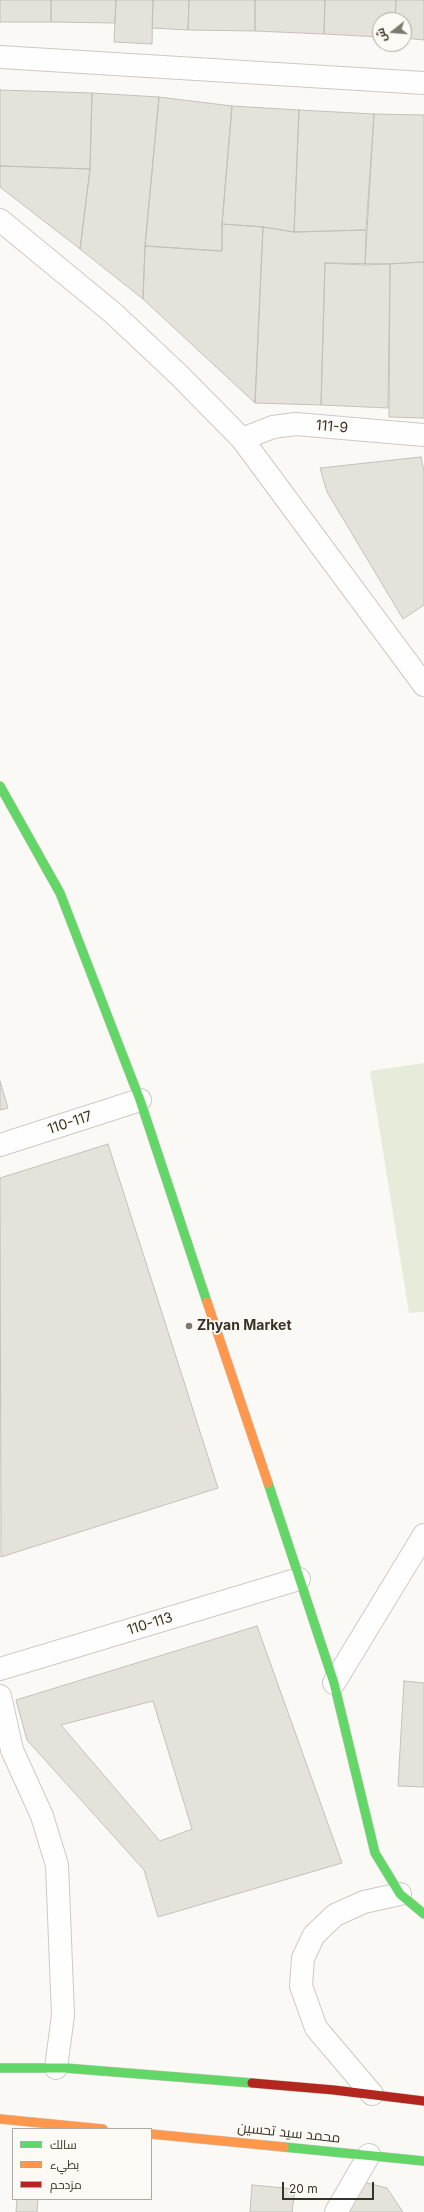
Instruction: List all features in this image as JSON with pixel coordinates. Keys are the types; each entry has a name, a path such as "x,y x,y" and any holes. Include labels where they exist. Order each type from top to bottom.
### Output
{"street":[{"path":"0,57 424,82"},
{"path":"0,220 112,313 179,374 242,439 424,685"},
{"name":"111-9","path":"242,439 273,428 296,424 424,435"},
{"path":"0,786 60,893 140,1100 334,1683 375,1853 400,1894 424,1914"},
{"name":"110-117","path":"0,1145 140,1100"},
{"path":"334,1683 423,1538"},
{"name":"110-113","path":"0,1669 299,1579"},
{"path":"0,1696 12,1750 42,1816 57,1864 63,2015 56,2068"},
{"path":"372,2094 316,2028 301,1986 303,1958 314,1935 334,1915 364,1902 400,1894"},
{"path":"0,2068 56,2068 372,2094 424,2102"},
{"path":"0,2119 93,2128"},
{"name":"محمد سید تحسین","path":"152,2134 369,2155 424,2162"},
{"path":"336,2212 369,2155"}],"green space":[{"path":"424,1063 424,1312 409,1313 370,1071"}],"building":[{"path":"0,0 51,0 51,22 0,22"},
{"path":"51,0 116,0 115,23 51,22"},
{"path":"116,0 153,0 152,44 114,42"},
{"path":"153,0 189,0 188,30 152,28"},
{"path":"189,0 255,0 255,31 188,30"},
{"path":"255,0 325,0 324,34 255,31"},
{"path":"325,0 396,0 395,12 372,12 372,37 324,34"},
{"path":"396,0 424,0 424,40 412,39 412,12 395,12"},
{"path":"0,90 92,93 90,169 0,166"},
{"path":"92,93 159,97 145,246 143,299 80,249 90,169"},
{"path":"159,97 232,106 222,224 222,251 145,246"},
{"path":"232,106 299,110 294,232 263,227 222,224"},
{"path":"299,110 374,114 366,230 294,232"},
{"path":"374,114 424,115 424,262 365,265"},
{"path":"0,166 90,169 80,249 0,187"},
{"path":"222,224 263,227 255,403 143,299 145,246 222,251"},
{"path":"263,227 294,232 366,230 365,265 325,263 321,405 255,403"},
{"path":"424,262 424,418 389,417 390,264"},
{"path":"325,263 390,264 388,408 321,405"},
{"path":"421,457 424,471 424,605 403,619 327,492 320,468"},
{"path":"0,1081 8,1108 0,1110"},
{"path":"108,1144 218,1488 1,1557 0,1178"},
{"path":"257,1626 342,1863 158,1917 144,1870 27,1740 16,1700","holes":["153,1701 192,1829 160,1841 61,1725"]},
{"path":"404,1681 424,1683 424,1787 398,1786"},
{"path":"359,2181 387,2188 403,2212 342,2212"},
{"path":"252,2185 295,2189 292,2212 250,2212"},
{"path":"17,2200 38,2200 37,2212 16,2212"}],"traffic: fast":[{"path":"0,786 60,893 140,1100 207,1302"},
{"path":"268,1483 334,1683 375,1853 400,1894 424,1914"},
{"path":"0,2068 65,2068 252,2083"},
{"path":"284,2147 424,2161"}],"traffic: slow":[{"path":"207,1302 268,1483"},
{"path":"0,2119 93,2128"},
{"path":"152,2134 284,2147"}],"traffic: jam":[{"path":"252,2083 334,2090 424,2101"}],"place":[{"name":"Zhyan Market","path":"189,1326"}]}
